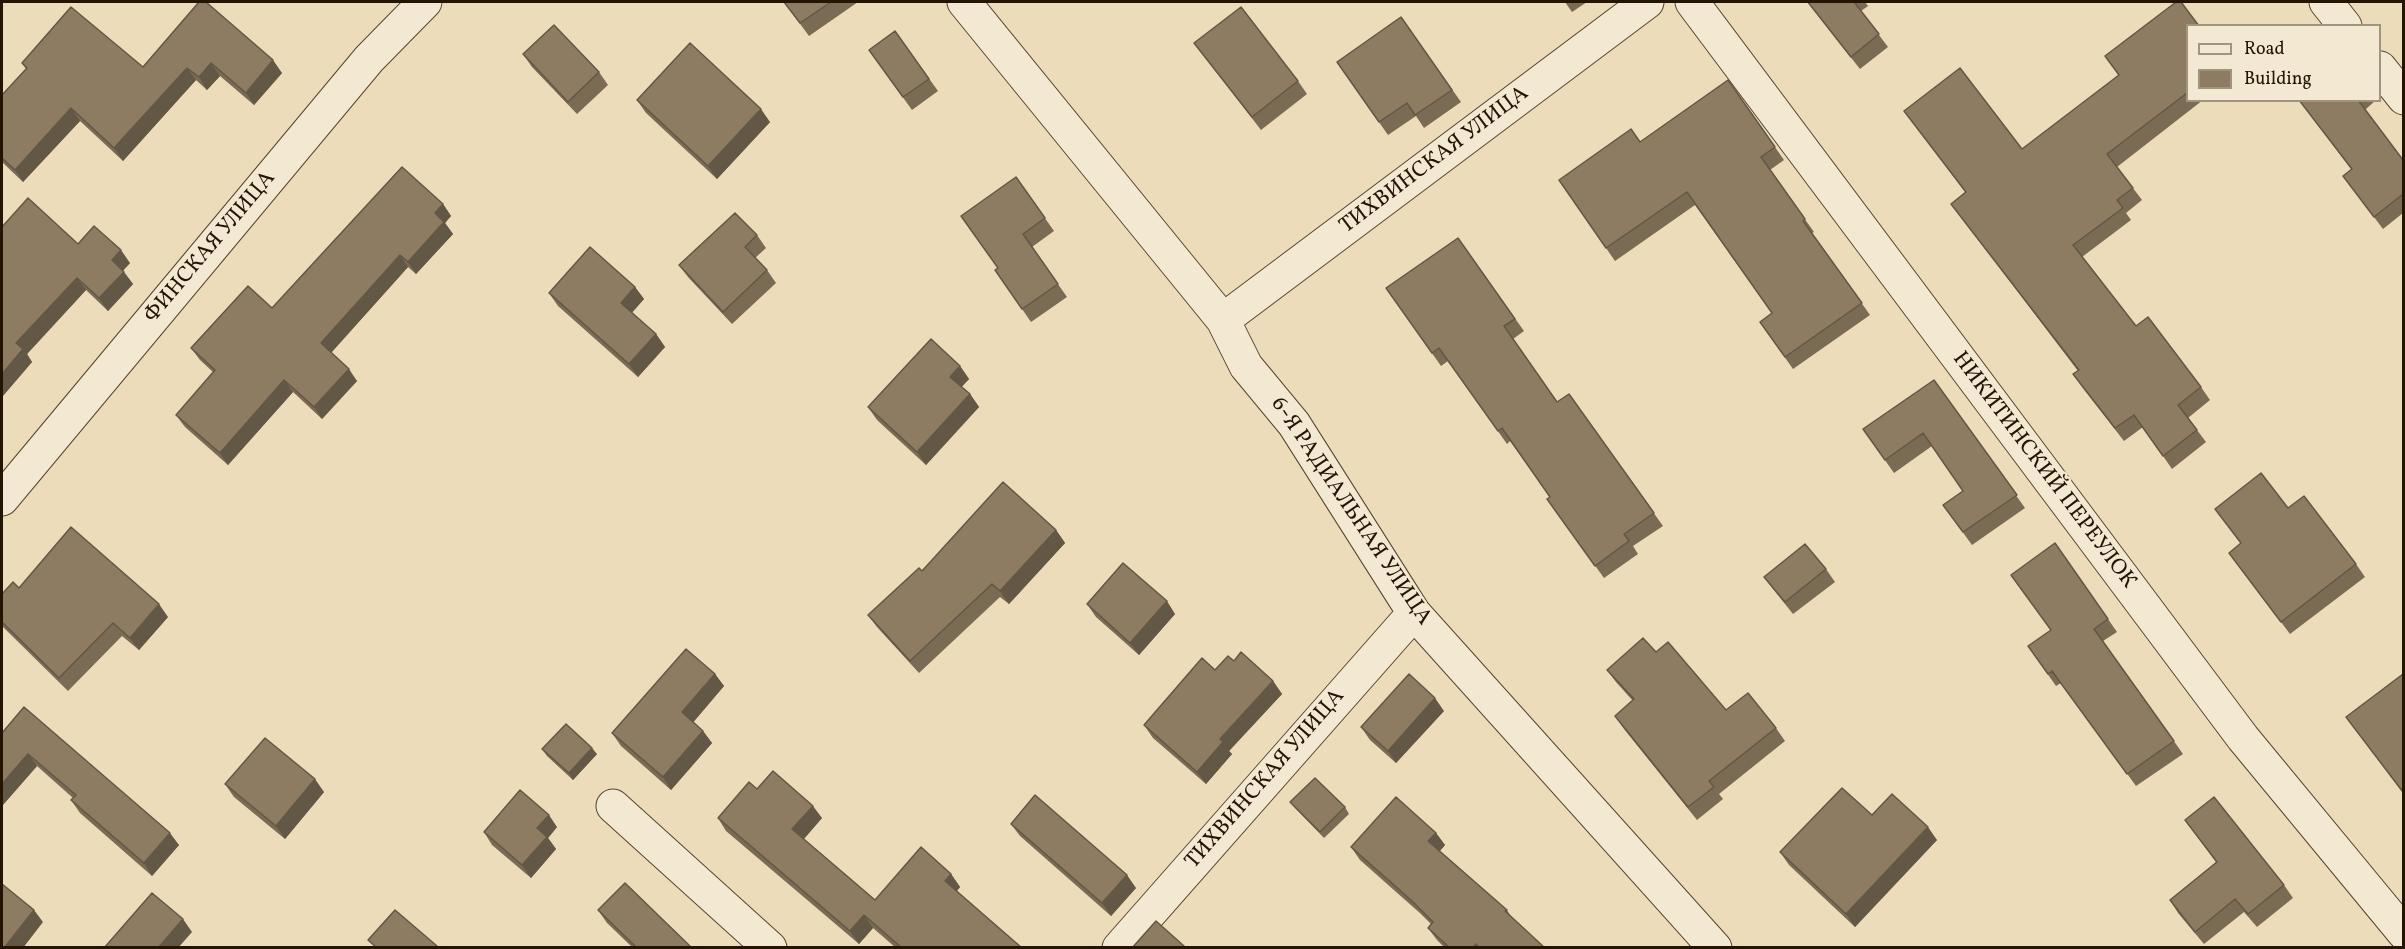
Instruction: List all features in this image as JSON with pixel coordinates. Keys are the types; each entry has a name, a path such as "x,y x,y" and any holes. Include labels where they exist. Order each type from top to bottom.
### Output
{"street":[{"name":"ФИНСКАЯ УЛИЦА","path":"2,499 369,59 425,2"},
{"name":"6-Я РАДИАЛЬНАЯ УЛИЦА","path":"964,2 1223,320 1246,366 1294,424 1414,613 1715,948"},
{"name":"ТИХВИНСКАЯ УЛИЦА","path":"1223,320 1647,2"},
{"name":"НИКИТИНСКИЙ ПЕРЕУЛОК","path":"1692,2 2243,738 2403,933"},
{"path":"2326,2 2343,24"},
{"path":"2381,70 2403,98"},
{"name":"ТИХВИНСКАЯ УЛИЦА","path":"1119,948 1414,613"},
{"path":"613,806 770,948"}],"building":[{"path":"199,2 206,2 273,60 246,93 211,63 199,77 187,68 114,148 71,108 15,170 2,158 2,95 27,68 22,63 71,7 143,67"},
{"path":"784,2 831,2 800,23"},
{"path":"1808,2 1854,2 1879,34 1851,57"},
{"path":"2176,2 2181,2 2198,24 2186,24 2186,94 2107,154 2133,188 2117,200 2123,208 2073,245 2136,326 2148,317 2201,387 2178,405 2197,430 2163,456 2134,415 2115,428 2073,374 2079,370 1951,204 1966,192 1904,111 1960,68 2022,149 2119,75 2105,56"},
{"path":"1241,7 1298,81 1252,117 1194,43"},
{"path":"1401,17 1452,90 1415,115 1407,103 1379,122 1337,62"},
{"path":"554,25 599,72 568,102 523,54"},
{"path":"895,31 929,79 903,97 869,50"},
{"path":"690,43 761,109 708,166 637,100"},
{"path":"1728,80 1775,147 1761,157 1805,219 1803,221 1862,303 1785,357 1760,322 1772,313 1687,192 1606,248 1559,180 1631,129 1640,142"},
{"path":"2301,102 2360,102 2403,160 2403,194 2374,217 2343,176 2352,169"},
{"path":"402,167 443,204 435,213 444,222 408,262 400,255 321,343 349,369 314,407 284,380 220,453 176,415 215,370 191,348 248,286 272,308"},
{"path":"1016,177 1045,218 1023,234 1058,284 1022,309 995,270 998,268 961,216"},
{"path":"28,198 78,244 94,226 121,250 112,260 124,272 99,298 77,278 16,343 23,349 2,374 2,227"},
{"path":"735,213 757,235 745,247 767,270 723,312 679,265"},
{"path":"1458,238 1515,319 1504,326 1557,402 1569,394 1654,513 1624,534 1629,541 1595,566 1547,499 1550,497 1502,428 1498,431 1439,348 1432,353 1386,288"},
{"path":"590,247 635,287 621,303 656,334 629,364 549,293"},
{"path":"931,339 960,366 950,377 970,394 917,452 868,407"},
{"path":"1934,380 2017,495 1963,532 1943,505 1963,491 1923,433 1885,460 1863,429"},
{"path":"2261,473 2288,508 2304,496 2356,564 2281,622 2229,553 2241,543 2215,509"},
{"path":"1003,482 1056,530 1000,591 992,584 910,661 868,615 919,568 922,571"},
{"path":"71,527 159,604 130,638 113,623 59,678 2,622 2,594 13,582 19,588"},
{"path":"2055,543 2108,619 2094,629 2174,741 2127,774 2052,671 2048,674 2028,646 2051,630 2011,575"},
{"path":"1805,544 1826,569 1785,602 1764,577"},
{"path":"1123,563 1167,601 1130,643 1087,604"},
{"path":"1643,638 1656,652 1668,642 1726,710 1748,693 1776,728 1709,781 1714,787 1688,807 1615,716 1634,699 1607,670"},
{"path":"686,649 715,674 682,712 703,731 663,777 612,733"},
{"path":"1241,652 1273,681 1220,739 1223,742 1197,772 1144,725 1202,658 1215,670 1228,656 1234,661"},
{"path":"1409,674 1435,698 1388,751 1361,727"},
{"path":"2403,674 2403,792 2346,717"},
{"path":"24,707 170,833 144,863 71,800 76,795 28,754 2,784 2,733"},
{"path":"566,724 592,748 569,773 542,749"},
{"path":"265,738 315,779 276,826 225,784"},
{"path":"773,771 813,806 792,829 875,900 921,847 951,874 945,881 1022,948 902,948 864,915 850,931 718,818 749,782 757,789"},
{"path":"1315,778 1345,807 1320,832 1290,802"},
{"path":"1842,788 1872,815 1892,794 1928,827 1846,914 1780,852"},
{"path":"520,790 549,815 537,828 547,837 522,865 484,832"},
{"path":"1035,795 1127,875 1102,903 1011,824"},
{"path":"1396,797 1436,833 1428,841 1507,910 1505,911 1545,948 1479,948 1476,944 1473,948 1450,948 1428,928 1433,922 1351,847"},
{"path":"2214,797 2284,885 2248,914 2235,899 2195,932 2170,900 2217,862 2185,820"},
{"path":"625,883 692,948 637,948 598,910"},
{"path":"2,884 34,910 4,948 2,948"},
{"path":"152,893 183,919 158,948 104,948"},
{"path":"395,910 437,946 436,948 377,948 368,940"},
{"path":"1156,921 1184,946 1183,948 1132,948"}]}
